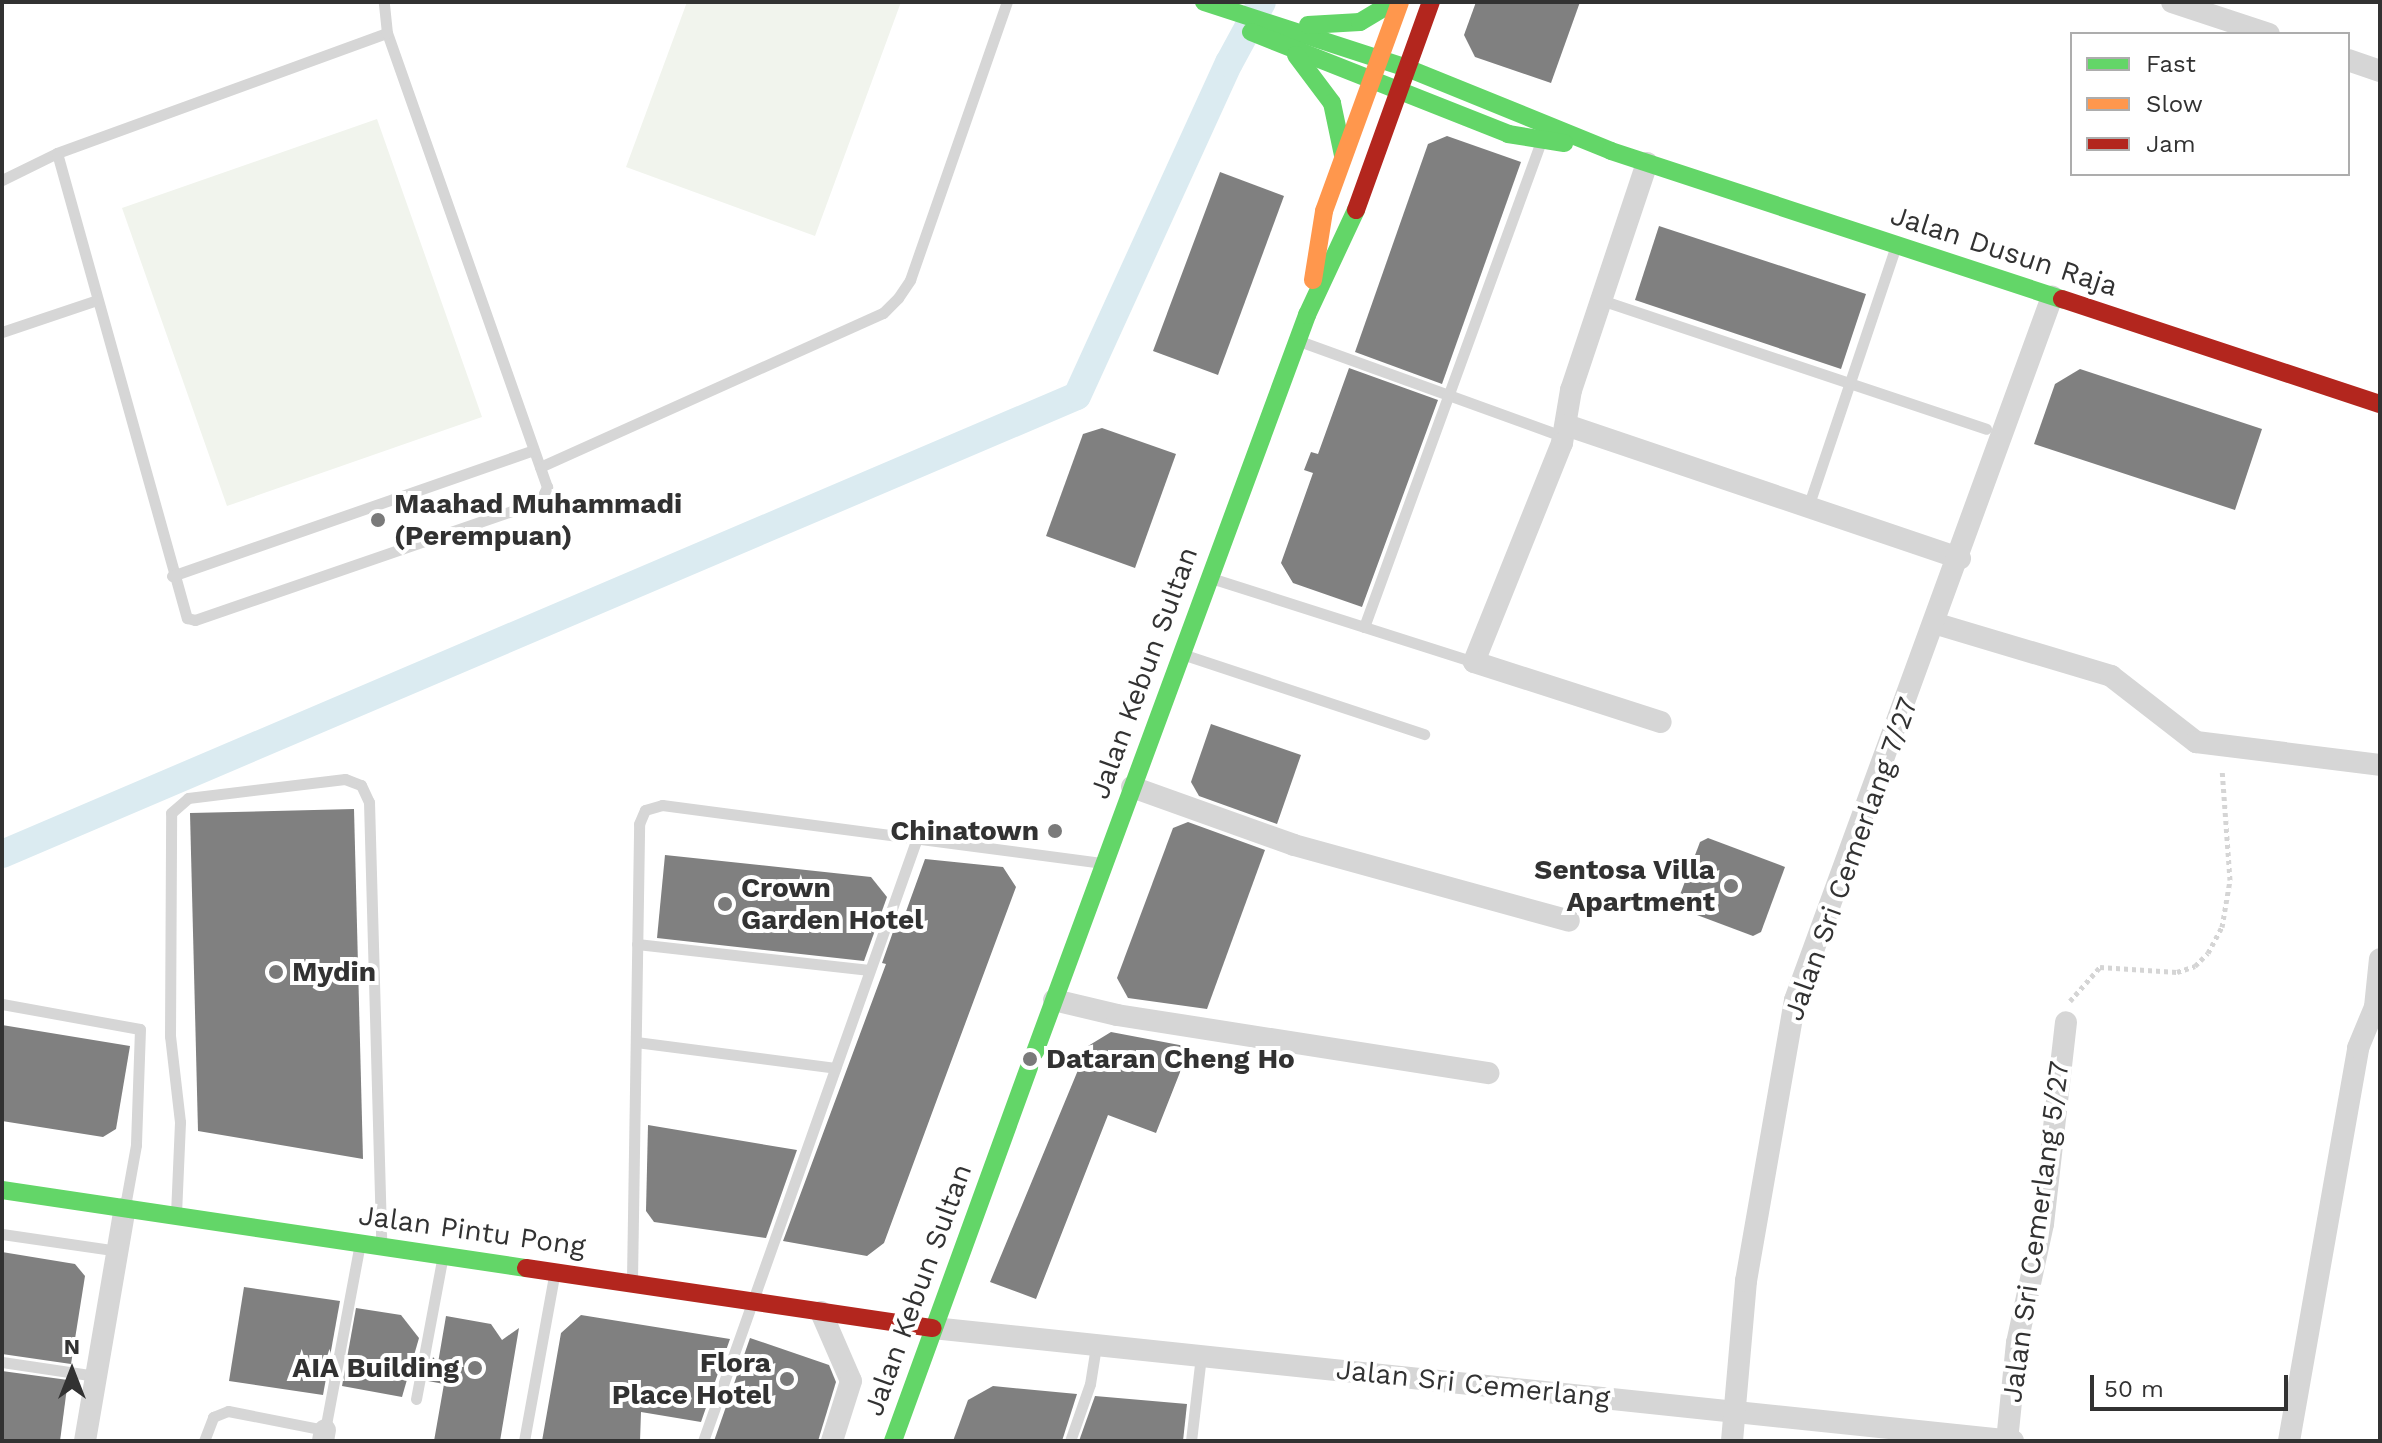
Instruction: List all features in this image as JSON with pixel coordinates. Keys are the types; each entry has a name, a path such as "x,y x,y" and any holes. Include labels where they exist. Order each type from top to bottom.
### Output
{"main road":[{"path":"1187,2 1212,7"},
{"path":"1284,24 1360,22 1393,2"},
{"name":"Jalan Kebun Sultan","path":"1307,315 1324,211 1400,2"},
{"name":"Jalan Kebun Sultan","path":"893,1441 1209,577 1307,315 1350,228 1431,2"},
{"name":"Jalan Dusun Raja","path":"1212,7 1284,24 1380,58 1611,151 2380,404"},
{"name":"Jalan Dusun Raja","path":"1212,7 1293,51 1508,134 1611,151"},
{"path":"1293,51 1332,103 1343,158"},
{"name":"Jalan Pintu Pong","path":"2,1190 933,1328"}],"street":[{"path":"2172,2 2263,32"},
{"path":"2350,61 2380,71"},
{"path":"1647,163 1571,390 1565,431 1474,662 1661,722"},
{"name":"Jalan Sri Cemerlang 7/27","path":"1732,1441 1746,1281 1795,1000 1937,624 2052,297"},
{"path":"1565,431 1960,558"},
{"path":"1937,624 2111,676 2177,731 2220,748 2380,765"},
{"path":"1132,787 1294,845 1569,921"},
{"path":"2289,1441 2358,1048 2375,1007 2380,959"},
{"path":"1054,1000 1117,1015 1488,1073"},
{"name":"Jalan Sri Cemerlang 5/27","path":"2009,1441 2017,1343 2043,1224 2066,1022"},
{"path":"85,1441 125,1208"},
{"path":"821,1312 851,1381 832,1441"},
{"name":"Jalan Sri Cemerlang","path":"933,1328 2009,1441"}],"lane":[{"path":"57,153 185,615 195,620 540,501 547,487 387,33 384,2"},
{"path":"540,467 883,313 910,280 1007,2"},
{"path":"2,180 57,153 387,33"},
{"path":"1364,627 1542,139"},
{"path":"1808,507 1896,245"},
{"path":"2,332 97,300"},
{"path":"1601,300 1986,429"},
{"path":"1298,340 1449,395 1565,431"},
{"path":"172,576 533,450"},
{"path":"1209,577 1474,662"},
{"path":"1181,654 1424,734"},
{"path":"175,1215 180,1122 170,1036 171,813 188,798 345,779 361,785 369,802 381,1246"},
{"path":"632,1283 639,824 653,806 1104,863"},
{"path":"703,1441 917,838"},
{"path":"637,944 870,970"},
{"path":"2,1004 140,1029 136,1145 125,1208"},
{"path":"636,1042 835,1068"},
{"path":"2,1234 118,1251"},
{"path":"204,1441 213,1417 228,1411 324,1436 359,1243"},
{"path":"416,1399 443,1255"},
{"path":"524,1441 554,1272"},
{"path":"1070,1441 1086,1397 1096,1345"},
{"path":"1191,1441 1201,1356"},
{"path":"2,1362 96,1376"}],"path":[{"path":"2066,1022 2074,993 2100,967 2177,972 2195,966 2208,953 2222,927 2230,880 2220,748"}],"shaded area":[{"path":"687,2 901,2 815,236 626,167"},
{"path":"377,119 482,417 227,506 122,208"}],"building":[{"path":"1476,2 1580,2 1551,83 1475,57 1464,35"},
{"path":"1447,136 1521,162 1442,384 1355,352 1428,144"},
{"path":"1220,172 1284,196 1218,375 1153,351"},
{"path":"1659,226 1866,294 1841,369 1635,300"},
{"path":"1349,368 1438,400 1362,607 1293,583 1281,563 1313,473 1304,470 1311,452 1318,454"},
{"path":"2080,369 2262,429 2235,510 2034,444 2055,384"},
{"path":"1102,428 1176,454 1135,568 1046,536 1083,434"},
{"path":"1211,724 1301,755 1277,824 1199,796 1191,782"},
{"name":"Mydin","path":"354,809 363,1159 198,1131 190,813"},
{"path":"1188,822 1265,850 1207,1009 1128,998 1117,978 1173,828"},
{"name":"Sentosa Villa Apartment","path":"1708,838 1785,867 1761,932 1753,936 1681,909 1678,900 1700,842"},
{"path":"665,855 871,877 887,897 864,961 657,938"},
{"path":"925,859 1003,867 1016,887 884,1243 867,1256 783,1241 886,964 882,963 900,912 904,917"},
{"path":"2,1025 130,1046 116,1129 103,1137 2,1121"},
{"path":"1111,1032 1190,1047 1156,1133 1108,1115 1036,1299 990,1282 1088,1046"},
{"path":"648,1125 797,1150 766,1238 654,1222 646,1211"},
{"path":"2,1252 75,1264 85,1276 71,1364 2,1354"},
{"path":"244,1287 340,1301 323,1395 229,1381"},
{"path":"356,1308 401,1315 419,1338 402,1397 342,1386"},
{"path":"581,1315 730,1339 701,1422 641,1412 640,1441 542,1441 561,1333"},
{"name":"AIA Building","path":"446,1316 491,1324 502,1340 519,1328 500,1441 434,1441 444,1384 428,1381 433,1357 438,1363"},
{"path":"750,1338 829,1365 836,1382 818,1441 714,1441"},
{"path":"2,1371 68,1380 60,1441 2,1441"},
{"path":"993,1386 1077,1394 1062,1441 953,1441 968,1400"},
{"path":"1095,1396 1187,1404 1183,1441 1079,1441"}],"waterway":[{"path":"2,854 1077,396 1229,63 1262,2"}],"traffic: fast":[{"path":"1204,2 1407,68 1611,151 2062,299"},
{"path":"1308,25 1360,22 1393,2"},
{"path":"1251,32 1508,134 1564,143"},
{"path":"1296,55 1332,103 1343,155"},
{"path":"1035,1052 1307,315 1356,210"},
{"path":"893,1441 1029,1067"},
{"path":"2,1190 526,1268"}],"traffic: slow":[{"path":"1313,280 1324,211 1400,2"}],"traffic: jam":[{"path":"1356,210 1431,2"},
{"path":"2062,299 2380,404"},
{"path":"526,1268 933,1328"}],"place":[{"name":"Maahad Muhammadi (Perempuan)","path":"378,520"},
{"name":"Chinatown","path":"1055,831"},
{"name":"Sentosa Villa Apartment","path":"1731,886"},
{"name":"Crown Garden Hotel","path":"725,904"},
{"name":"Mydin","path":"276,972"},
{"name":"Dataran Cheng Ho","path":"1030,1059"},
{"name":"AIA Building","path":"475,1368"},
{"name":"Flora Place Hotel","path":"787,1379"}]}
